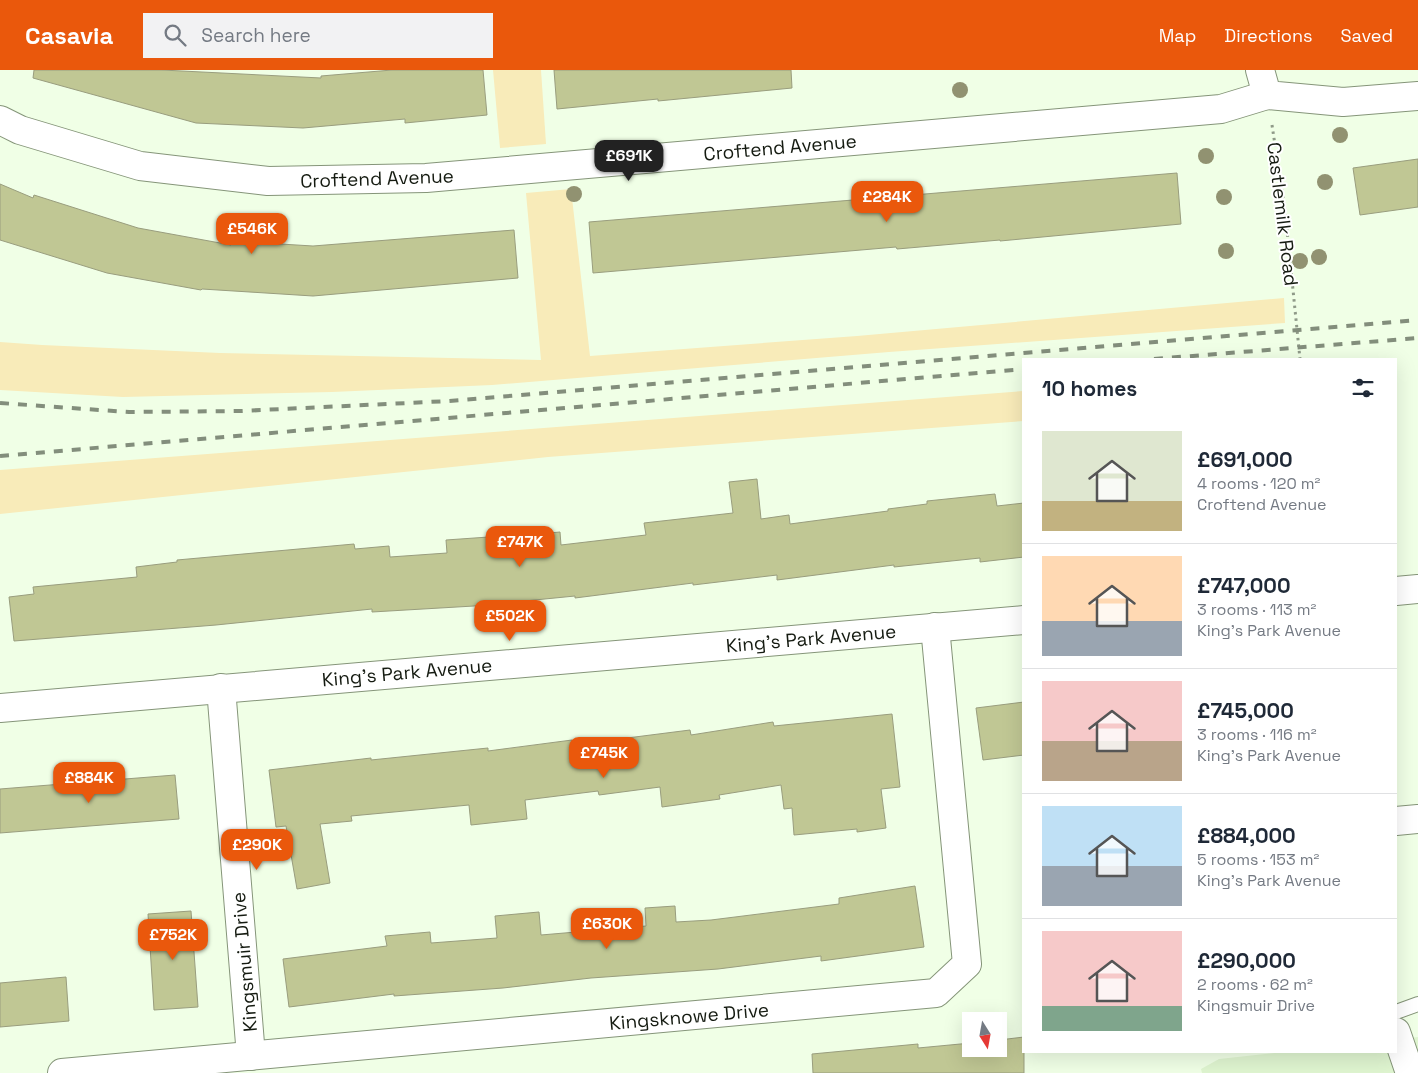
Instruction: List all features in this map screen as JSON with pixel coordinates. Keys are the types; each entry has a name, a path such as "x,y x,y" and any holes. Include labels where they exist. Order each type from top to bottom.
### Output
{"street":[{"path":"1263,82 1343,102 1418,96"},
{"name":"Croftend Avenue","path":"0,120 20,130 140,166 268,181 416,178 1221,109 1263,82"},
{"path":"1397,591 1418,589"},
{"name":"King's Park Avenue","path":"0,708 1022,620"},
{"name":"Kingsknowe Drive","path":"62,1073 936,993 967,964 935,627"},
{"name":"Kingsmuir Drive","path":"221,688 251,1056"},
{"path":"1397,821 1418,820"},
{"path":"1397,1035 1410,1073"}],"lane":[{"path":"1397,1012 1418,1004"}],"path":[{"name":"Castlemilk Road","path":"1263,82 1285,211 1300,358"}],"shaded area":[{"path":"493,70 541,70 546,144 500,148"},
{"path":"571,189 590,356 857,336 1284,298 1285,323 889,352 492,385 332,392 123,397 0,390 0,342 220,353 541,360 526,193"},
{"path":"1022,391 1022,421 548,457 0,514 0,470"},
{"path":"1418,1037 1418,1073 1202,1073 1201,1069 1219,1059 1274,1053 1397,1053 1397,1040"}],"building":[{"path":"34,70 162,70 321,78 321,76 392,70 483,70 487,115 405,123 405,119 303,128 196,123 33,78"},
{"path":"554,70 791,70 792,88 557,109"},
{"path":"1418,159 1418,207 1360,215 1353,168"},
{"path":"1177,173 1181,224 1000,241 897,249 896,247 593,273 589,222"},
{"path":"0,184 33,198 34,195 138,228 231,245 231,241 313,246 514,230 518,278 313,296 201,290 107,273 0,240"},
{"path":"757,479 761,519 789,515 790,524 888,511 888,509 927,504 927,501 995,494 997,506 1022,503 1022,557 980,562 980,558 894,567 894,565 777,580 777,575 693,585 693,583 575,598 575,596 474,606 372,612 372,609 216,625 14,641 9,597 34,594 33,587 137,577 136,567 177,562 177,560 354,544 355,549 389,546 390,557 447,553 446,540 560,532 561,545 646,535 644,523 733,513 729,482"},
{"path":"1022,702 1022,755 983,760 976,708"},
{"path":"892,714 900,787 881,789 886,828 857,832 857,829 794,835 792,808 784,809 781,785 719,795 720,799 662,807 660,787 599,795 598,791 525,800 527,819 471,825 469,805 351,816 352,821 320,824 330,883 297,889 286,826 276,827 269,770 371,758 371,760 488,748 488,751 572,740 572,745 690,730 691,735 773,722 774,726"},
{"path":"175,775 179,819 0,833 0,789"},
{"path":"915,886 924,947 821,961 821,956 718,969 591,978 503,988 394,996 394,994 289,1007 283,959 387,946 385,936 430,932 431,943 497,938 495,916 539,912 541,935 646,926 645,908 675,906 676,922 711,920 839,904 839,898"},
{"path":"191,911 198,1007 154,1010 148,914"},
{"path":"66,977 69,1021 0,1027 0,983"},
{"path":"1022,1037 1024,1073 813,1073 812,1054 918,1044 918,1048 962,1044 962,1058 1008,1058 1008,1039"}],"railway":[{"path":"0,403 129,412 241,411 449,401 1418,320"},
{"path":"1167,358 1418,338"},
{"path":"0,456 1022,369"}]}
